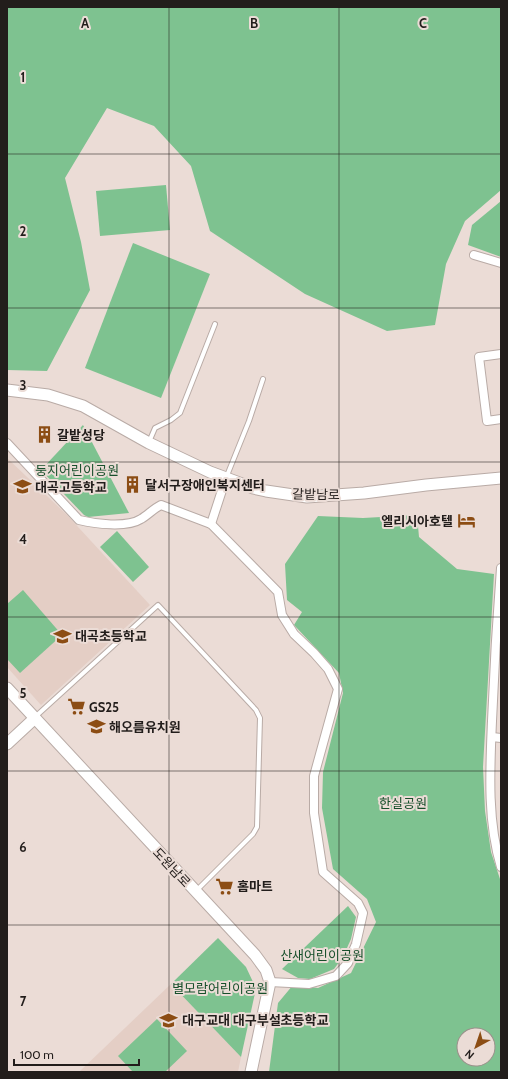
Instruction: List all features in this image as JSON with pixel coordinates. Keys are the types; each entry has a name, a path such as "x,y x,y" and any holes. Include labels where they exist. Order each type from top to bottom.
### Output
{"street":[{"path":"474,255 501,263"},
{"path":"501,354 479,357 487,421 501,419"},
{"name":"갈밭남로","path":"7,390 48,395 83,406 149,443 226,478 253,488 307,497 364,493 501,478"},
{"path":"7,443 79,520 88,522 131,524 141,519 154,508 161,505 211,524 278,592 282,615 294,634 328,669 338,689 314,776 314,813 323,872 358,903 363,913 356,944 348,963 336,976 309,984 270,982 251,1072"},
{"path":"211,524 226,478"},
{"path":"501,568 496,644 491,776 492,815 501,867"},
{"name":"도원남로","path":"7,688 255,955 266,970 270,982"},
{"path":"7,744 34,718"},
{"path":"492,737 501,738"}],"lane":[{"path":"149,443 155,428 171,420 180,413 215,324"},
{"path":"226,478 249,421 263,379"},
{"path":"34,718 158,605 256,710 260,718 257,827 253,834 195,891"}],"shaded area":[{"name":"대곡초등학교","path":"7,458 67,515 150,605 41,705 7,667"},
{"name":"대구교대 대구부설초등학교","path":"171,984 241,1057 238,1072 79,1072"}],"green space":[{"path":"7,7 501,7 501,190 465,221 446,264 435,325 387,331 305,294 210,231 191,166 154,126 107,108 65,178 81,242 90,290 47,371 7,370"},
{"path":"166,185 170,230 100,236 96,191"},
{"path":"501,201 501,257 468,245 472,225"},
{"path":"133,243 210,274 161,398 85,368"},
{"name":"둥지어린이공원","path":"83,425 129,513 88,517 84,515 41,470"},
{"name":"한실공원","path":"417,515 419,537 457,569 494,574 483,767 485,811 491,852 501,882 501,1072 269,1072 278,1003 293,985 318,988 351,973 376,922 367,899 333,869 322,808 323,772 343,693 339,673 294,625 302,612 287,600 285,564 318,516 363,518"},
{"path":"117,531 149,567 133,582 100,547"},
{"path":"23,590 62,635 20,673 7,659 7,604"},
{"name":"산새어린이공원","path":"348,906 356,917 351,939 343,957 334,969 310,979 298,978 282,969"},
{"name":"별모람어린이공원","path":"218,938 246,967 253,982 255,993 241,1057 171,984"},
{"path":"157,1019 187,1051 165,1072 133,1072 118,1056"}],"place":[{"name":"갈밭성당","path":"44,435"},
{"name":"달서구장애인복지센터","path":"132,485"},
{"name":"대곡고등학교","path":"22,487"},
{"name":"엘리시아호텔","path":"466,521"},
{"name":"대곡초등학교","path":"62,636"},
{"name":"GS25","path":"76,707"},
{"name":"해오름유치원","path":"96,727"},
{"name":"홈마트","path":"224,886"},
{"name":"대구교대 대구부설초등학교","path":"169,1020"}]}
